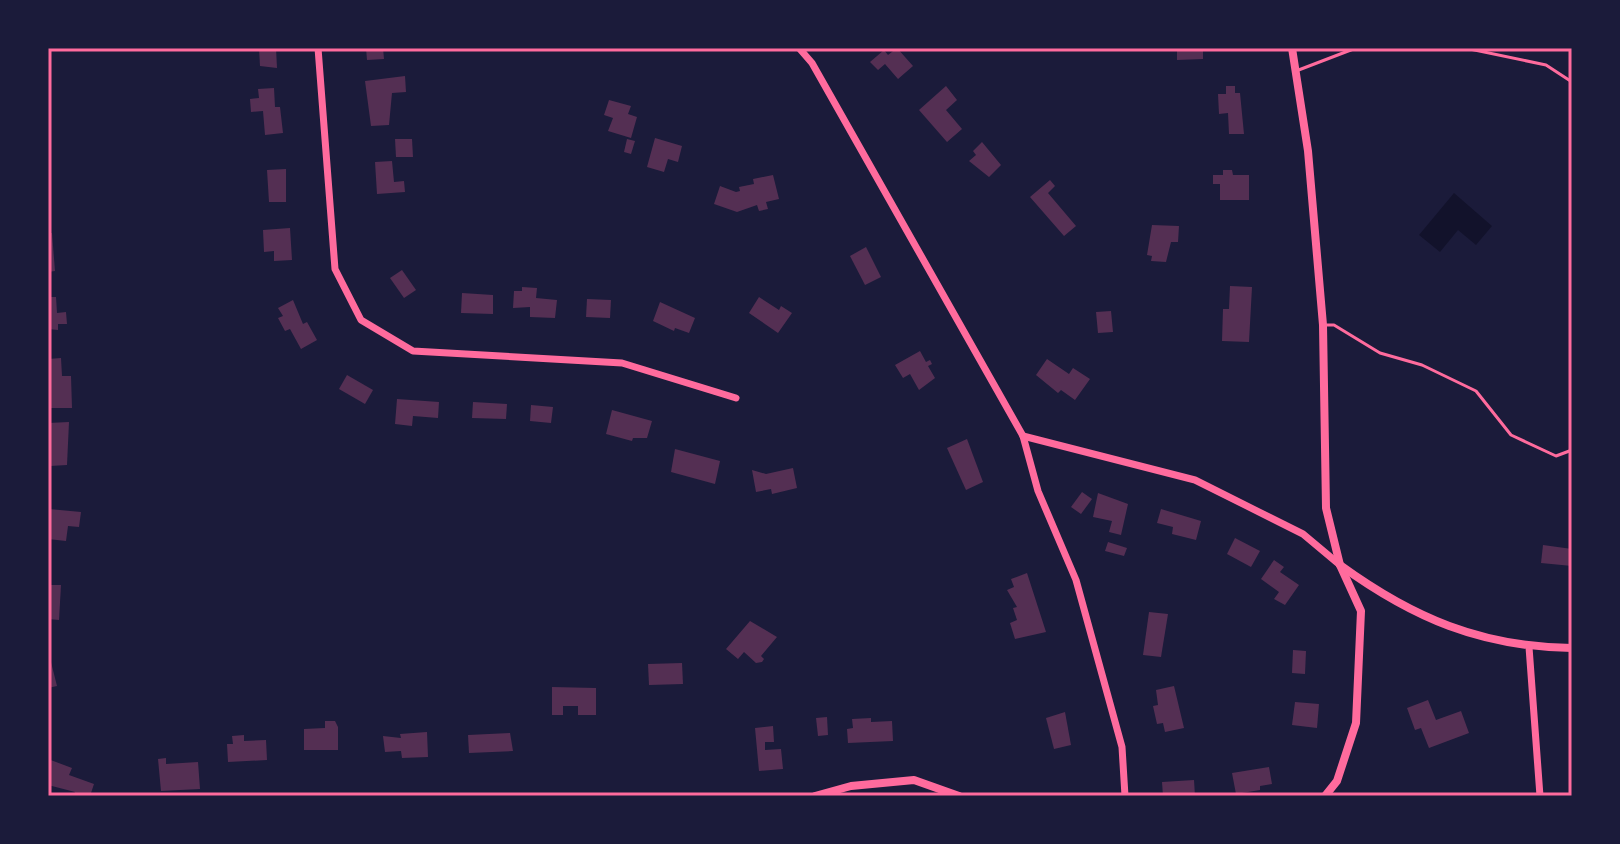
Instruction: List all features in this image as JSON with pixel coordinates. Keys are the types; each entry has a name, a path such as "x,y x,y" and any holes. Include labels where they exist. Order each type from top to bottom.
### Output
{"street":[{"path":"318,48 335,269 361,320 413,351 622,363 736,398"},
{"path":"799,48 820,77 1023,436 1038,491 1076,580 1122,747 1125,796"},
{"path":"1292,48 1308,151 1323,325 1326,508 1340,565 1361,611 1356,723 1337,781 1325,796"},
{"path":"1023,436 1195,480 1303,534 1388,600 1451,629 1529,647 1572,648"},
{"path":"1529,647 1540,796"},
{"path":"815,796 851,786 914,780 959,796"}],"lane":[{"path":"1296,71 1356,48"},
{"path":"1465,48 1546,65 1572,82"},
{"path":"1323,325 1334,325 1380,353 1422,365 1476,391 1511,435 1556,456 1572,450"}],"shaded area":[{"path":"1454,193 1492,226 1476,245 1458,230 1440,252 1419,235"}],"building":[{"path":"259,48 276,48 277,68 260,66"},
{"path":"366,48 383,48 384,59 367,60"},
{"path":"897,48 913,66 898,79 885,64 878,70 870,62 884,50 888,55"},
{"path":"1177,48 1203,48 1203,59 1177,60"},
{"path":"405,76 406,92 392,93 389,125 371,126 365,81"},
{"path":"946,86 957,100 946,110 962,129 947,142 919,110"},
{"path":"1226,86 1235,86 1235,93 1240,93 1244,134 1229,134 1228,113 1219,114 1218,94 1226,94"},
{"path":"274,88 275,107 280,107 283,133 265,135 263,111 251,112 250,99 259,98 258,89"},
{"path":"48,100 51,100 51,122 48,122"},
{"path":"609,100 631,106 628,114 637,117 631,138 608,131 613,118 604,115"},
{"path":"655,138 682,146 678,162 668,159 664,172 647,167"},
{"path":"395,139 412,139 413,157 396,157"},
{"path":"627,139 635,141 631,154 624,152"},
{"path":"982,142 1001,165 989,177 969,161"},
{"path":"392,161 394,182 404,181 405,192 377,194 375,162"},
{"path":"286,169 286,202 269,202 267,170"},
{"path":"1223,170 1232,170 1233,175 1249,175 1249,200 1220,200 1220,184 1213,184 1213,175 1223,175"},
{"path":"773,175 779,199 766,202 768,209 759,211 757,205 737,212 714,204 720,186 736,192 740,191 739,187 754,184 753,179"},
{"path":"1050,180 1055,186 1048,193 1076,226 1064,236 1030,197"},
{"path":"1152,225 1179,226 1178,242 1171,242 1166,262 1151,261 1152,256 1147,255"},
{"path":"290,228 292,260 274,261 274,251 264,252 263,230"},
{"path":"48,233 52,233 55,271 48,272"},
{"path":"866,247 881,277 865,285 850,256"},
{"path":"402,270 416,290 404,298 390,278"},
{"path":"1230,286 1252,287 1249,342 1222,341 1223,309 1229,309"},
{"path":"522,287 537,288 536,298 557,300 555,318 530,317 530,307 513,308 514,291 522,291"},
{"path":"462,293 493,295 493,314 461,313"},
{"path":"48,297 56,297 57,313 66,312 67,324 58,324 58,330 48,329"},
{"path":"759,297 779,310 781,306 792,313 778,333 749,313"},
{"path":"587,299 611,300 610,318 586,317"},
{"path":"293,300 303,324 307,322 317,340 301,349 290,329 285,331 278,318 283,316 278,308"},
{"path":"660,302 695,318 689,333 675,328 674,331 653,321"},
{"path":"1111,311 1113,332 1098,333 1096,312"},
{"path":"920,351 926,362 930,360 932,364 928,366 935,378 919,390 910,374 903,378 895,365"},
{"path":"61,358 62,376 71,376 72,408 48,408 48,359"},
{"path":"1047,359 1069,374 1073,368 1090,379 1075,400 1061,390 1058,393 1036,375"},
{"path":"347,375 373,390 365,404 339,389"},
{"path":"397,399 439,402 438,418 413,416 412,426 395,424"},
{"path":"473,402 507,404 506,419 472,418"},
{"path":"531,405 553,407 551,423 530,421"},
{"path":"612,410 652,421 647,438 633,438 632,441 606,434"},
{"path":"69,422 67,465 50,466 48,423"},
{"path":"967,439 983,482 966,490 947,448"},
{"path":"675,449 720,461 715,484 671,472"},
{"path":"793,468 797,488 772,494 771,489 756,492 752,470 766,474"},
{"path":"1082,492 1092,499 1081,514 1071,507"},
{"path":"1098,493 1128,504 1121,535 1109,532 1112,521 1093,517"},
{"path":"49,509 81,512 79,527 68,526 66,541 48,539"},
{"path":"1161,509 1201,521 1196,540 1172,534 1173,527 1157,523"},
{"path":"1235,538 1260,551 1251,567 1227,554"},
{"path":"1108,542 1127,548 1124,556 1105,551"},
{"path":"1543,545 1572,549 1572,566 1541,563"},
{"path":"1274,560 1284,567 1280,572 1299,585 1285,605 1274,599 1279,592 1261,579"},
{"path":"1027,573 1046,632 1015,639 1010,623 1017,620 1013,608 1017,607 1007,590 1014,587 1011,579"},
{"path":"48,585 61,585 59,620 48,619"},
{"path":"1149,612 1168,614 1161,657 1143,655"},
{"path":"750,621 777,637 761,656 764,659 762,662 756,663 744,652 738,659 726,649"},
{"path":"48,650 57,686 48,688"},
{"path":"1293,650 1306,651 1305,674 1292,673"},
{"path":"682,663 683,684 649,685 648,664"},
{"path":"1174,686 1184,728 1165,732 1163,723 1157,724 1153,706 1158,705 1156,690"},
{"path":"552,687 596,688 596,715 578,715 578,706 563,706 563,715 552,715"},
{"path":"1428,700 1436,720 1461,711 1469,733 1429,748 1421,728 1415,730 1407,708"},
{"path":"1295,702 1319,704 1317,728 1292,725"},
{"path":"1065,712 1071,745 1054,749 1046,718"},
{"path":"827,717 828,735 818,736 816,718"},
{"path":"871,718 871,722 892,721 893,741 848,743 847,729 853,728 852,719"},
{"path":"325,721 335,721 338,727 338,750 304,750 304,729 325,728"},
{"path":"773,726 774,742 765,742 765,750 781,749 783,769 759,771 755,728"},
{"path":"427,732 428,757 402,758 401,751 385,752 383,736 401,738 400,734"},
{"path":"510,733 513,751 469,753 468,735"},
{"path":"244,735 244,741 266,740 267,760 228,762 227,744 233,744 232,736"},
{"path":"166,758 166,764 198,762 200,789 161,791 158,759"},
{"path":"48,759 72,768 69,775 94,784 90,796 73,796 75,792 48,785"},
{"path":"1269,767 1272,784 1260,786 1260,790 1236,794 1232,773"},
{"path":"1194,780 1195,796 1163,796 1162,782"}]}
